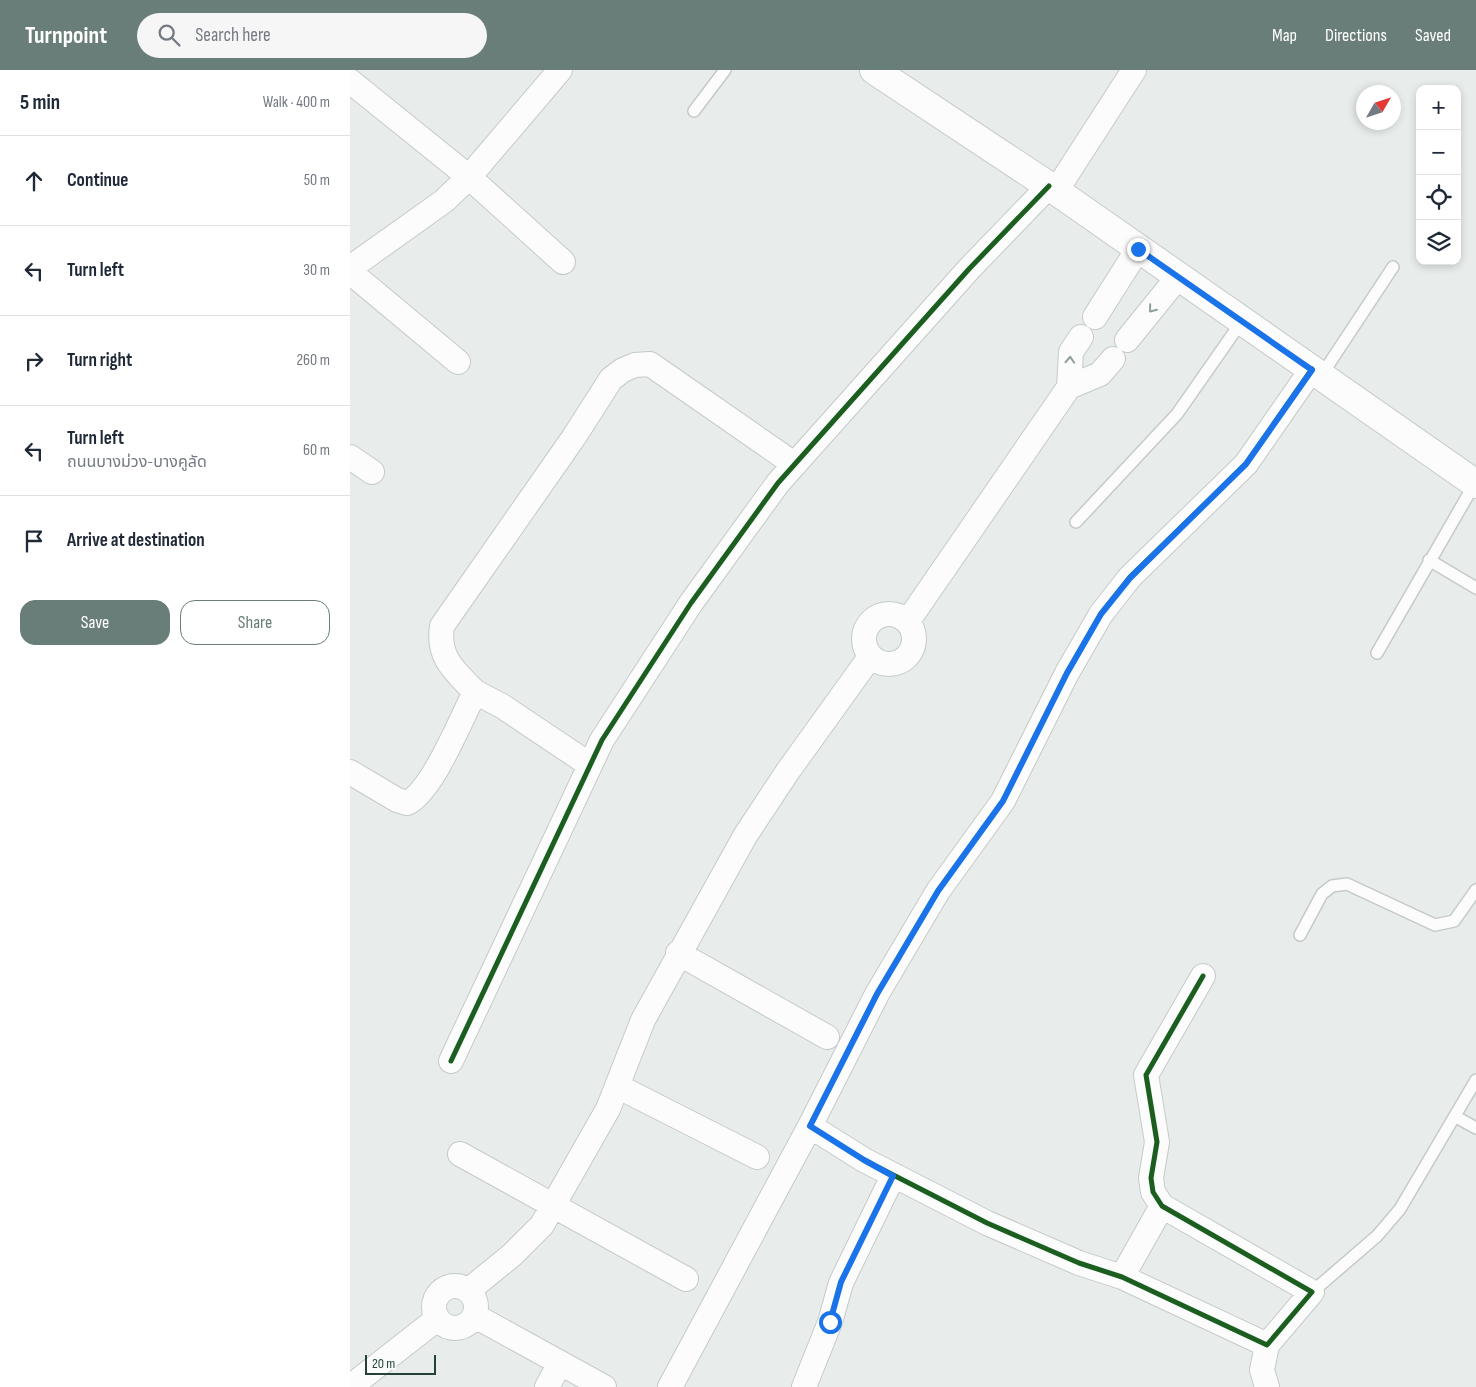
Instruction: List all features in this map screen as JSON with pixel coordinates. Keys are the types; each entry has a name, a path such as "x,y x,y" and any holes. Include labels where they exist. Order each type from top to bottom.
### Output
{"street":[{"path":"350,268 444,201 469,177 560,70"},
{"path":"874,70 1053,189 1476,483"},
{"path":"451,1061 602,740 692,603 778,483 794,464 969,269 1053,189 1134,70"},
{"path":"350,81 469,177 564,262"},
{"path":"1095,317 1138,249"},
{"path":"350,272 458,362"},
{"path":"1069,387 1100,374 1178,277"},
{"path":"908,621 1069,387 1071,352 1081,336"},
{"path":"590,765 502,706 475,692 450,666 442,652 440,641 442,626 574,437 611,379 623,370 635,365 650,364 794,464"},
{"path":"670,1387 810,1126 877,994 938,891 1003,801 1063,681 1101,614 1130,578 1246,464 1316,373"},
{"path":"350,457 372,472"},
{"path":"889,613 908,621 915,635 912,652 901,663 884,665 870,657 863,638 871,620 889,613"},
{"path":"469,1290 512,1255 542,1225 608,1109 643,1020 678,953 745,836 788,770 870,657"},
{"path":"350,772 397,800 407,804 416,799 428,783 475,692"},
{"path":"678,953 827,1037"},
{"path":"1203,976 1146,1075 1157,1142 1151,1178 1153,1192 1162,1206 1312,1292 1268,1345 1262,1370 1267,1387"},
{"path":"617,1086 758,1157"},
{"path":"810,1126 893,1176 987,1223 1079,1263 1122,1277 1268,1345"},
{"path":"460,1154 686,1279"},
{"path":"804,1387 830,1322 841,1282 893,1176"},
{"path":"1122,1277 1162,1206"},
{"path":"457,1285 469,1290 476,1302 475,1316 464,1327 450,1328 437,1319 433,1308 435,1298 444,1288 457,1285"},
{"path":"475,1316 604,1387"},
{"path":"350,1387 437,1319"},
{"path":"547,1387 560,1363"}],"lane":[{"path":"694,111 724,70"},
{"path":"1316,373 1393,267"},
{"path":"1076,522 1178,414 1242,321"},
{"path":"1377,654 1429,560 1476,483"},
{"path":"1429,560 1476,588"},
{"path":"1300,935 1322,894 1332,886 1346,884 1435,925 1454,921 1476,890"},
{"path":"1312,1292 1377,1236 1400,1209 1456,1117 1476,1080"},
{"path":"1456,1117 1476,1128"}],"cycle path":[{"path":"451,1061 602,740 691,603 778,483 969,269 1049,186"},
{"path":"1203,976 1146,1075 1157,1142 1151,1178 1153,1192 1162,1206 1312,1292 1267,1345 1122,1277 1079,1263 987,1223 864,1160 810,1126 877,994 938,891 1003,801 1067,673 1101,614 1130,577 1246,464 1312,369"}],"route":[{"path":"830,1322 841,1282 893,1176 810,1126 844,1058 877,994 938,891 1003,801 1046,713 1101,614 1130,578 1246,464 1312,370 1138,249"}]}
